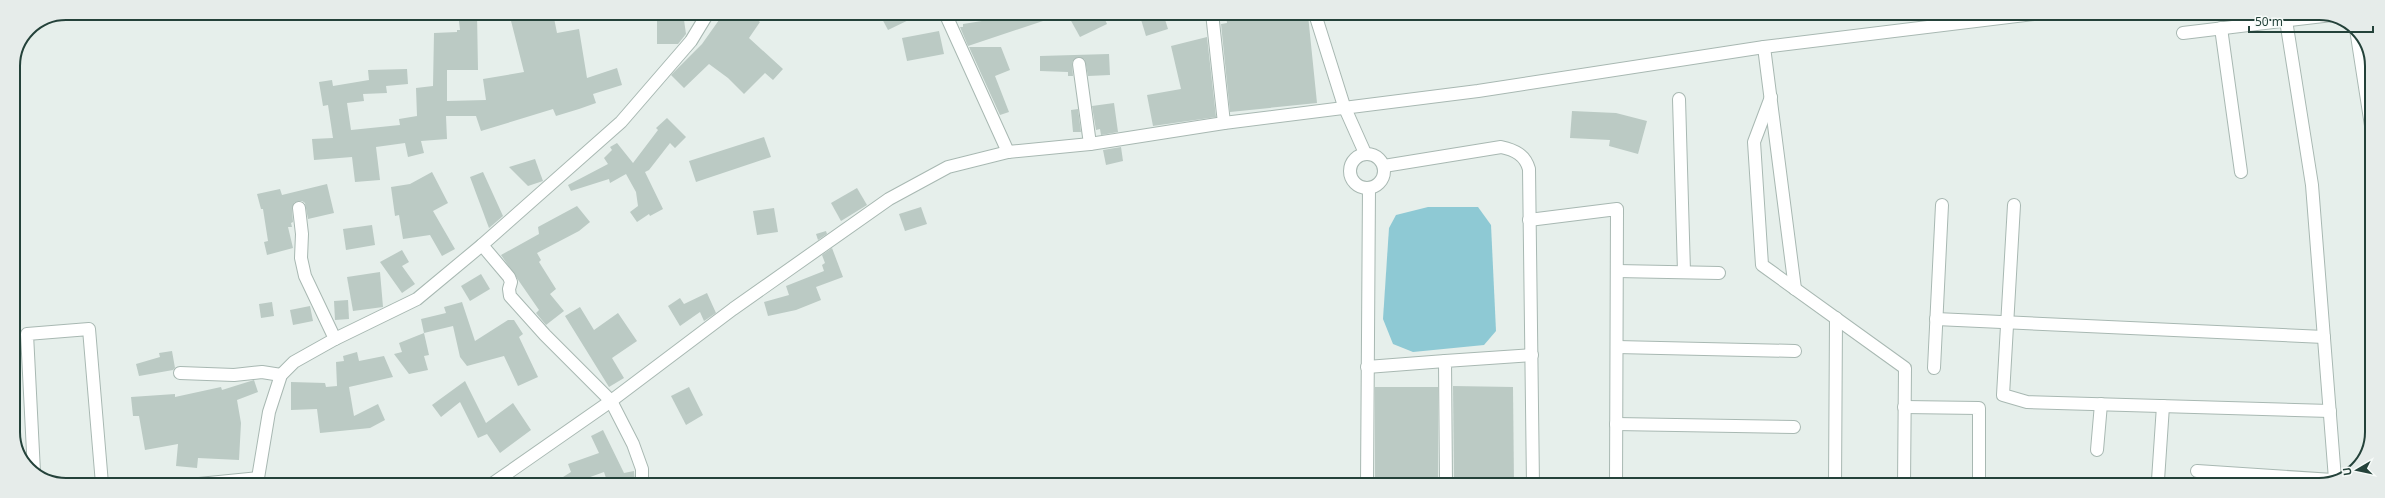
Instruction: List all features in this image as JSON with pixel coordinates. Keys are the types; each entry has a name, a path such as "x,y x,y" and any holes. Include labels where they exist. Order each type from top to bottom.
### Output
{"street":[{"path":"258,478 269,412 281,375 294,362 335,339 417,299 482,245 621,122 691,41 704,20"},
{"path":"948,20 1008,152"},
{"path":"1213,20 1224,123"},
{"path":"1317,20 1344,106 1366,153"},
{"path":"501,478 612,401 733,309 889,199 948,167 1008,152 1090,144 1344,106 1478,90 1764,47 1985,20"},
{"path":"2183,33 2268,20"},
{"path":"2285,20 2312,185 2334,476"},
{"path":"2221,28 2241,172"},
{"path":"2358,42 2365,87"},
{"path":"1764,47 1795,289"},
{"path":"1079,64 1090,144"},
{"path":"1770,97 1754,142 1762,265 1904,368 1904,478"},
{"path":"1679,99 1684,272"},
{"path":"1384,166 1501,147 1512,149 1526,159 1529,168 1533,478"},
{"path":"1366,153 1377,156 1384,166 1384,172 1379,183 1369,188 1362,188 1353,181 1349,169 1355,158 1366,153"},
{"path":"1367,478 1369,188"},
{"path":"1934,368 1942,205"},
{"path":"2014,205 2003,395 2027,402 2330,411"},
{"path":"299,208 302,234 301,258 305,276 335,339"},
{"path":"1529,220 1617,209 1616,478"},
{"path":"482,245 509,277 511,282 509,290 510,296 545,335 612,401 635,450 642,469 642,478"},
{"path":"1617,271 1719,273"},
{"path":"1835,478 1836,318"},
{"path":"1936,319 2324,337"},
{"path":"34,465 27,334 89,329 101,478"},
{"path":"1617,347 1795,351"},
{"path":"1367,367 1532,355"},
{"path":"1445,361 1446,478"},
{"path":"180,373 234,375 262,372 281,375"},
{"path":"2097,450 2101,404"},
{"path":"2158,478 2163,406"},
{"path":"1904,407 1979,408 1979,478"},
{"path":"1616,424 1794,428"},
{"path":"2197,471 2304,478"}],"water":[{"path":"1428,207 1478,207 1491,225 1496,331 1484,345 1413,352 1393,344 1383,319 1389,228 1396,215"}],"building":[{"path":"459,20 477,20 478,70 447,70 447,101 486,100 483,79 524,72 511,20 554,20 557,33 579,29 587,78 617,68 622,85 593,94 596,103 579,109 556,116 553,109 481,131 476,116 446,116 447,139 421,141 424,153 408,157 405,143 376,147 380,180 355,182 352,157 314,160 312,139 333,138 328,105 323,106 319,82 332,80 333,86 369,80 368,70 407,69 408,84 386,86 387,93 363,94 364,101 347,103 351,130 400,125 399,119 417,116 416,88 433,86 434,33 457,32 457,30 460,30"},
{"path":"657,20 684,20 686,34 678,44 657,44"},
{"path":"719,20 757,20 760,22 749,38 783,69 773,80 765,73 744,94 728,78 709,64 684,88 671,75 702,44"},
{"path":"883,20 909,20 888,30"},
{"path":"988,20 1046,20 968,46 960,27 963,27 963,24"},
{"path":"1071,20 1105,20 1107,24 1080,37"},
{"path":"1141,20 1165,20 1168,29 1146,36"},
{"path":"1227,20 1309,20 1317,103 1230,112 1221,24 1227,23"},
{"path":"939,31 944,54 907,61 902,38"},
{"path":"1207,37 1216,117 1153,126 1147,95 1181,89 1171,46"},
{"path":"969,47 1001,47 1010,70 995,76 1009,112 1000,115"},
{"path":"1109,54 1110,75 1088,76 1085,60 1078,57 1072,62 1073,76 1068,76 1068,72 1040,71 1040,56"},
{"path":"1114,103 1118,132 1101,135 1100,129 1096,130 1092,106"},
{"path":"1078,109 1081,132 1073,132 1071,110"},
{"path":"1572,111 1616,113 1647,121 1638,154 1609,146 1610,140 1570,138"},
{"path":"667,118 686,137 675,148 670,143 649,170 645,172 663,209 650,216 649,214 637,222 630,212 638,206 636,192 626,174 610,183 609,179 571,191 568,185 608,164 604,158 612,150 610,147 617,143 633,163 658,130 656,128"},
{"path":"764,137 771,157 696,182 689,161"},
{"path":"1121,147 1123,161 1106,165 1103,150"},
{"path":"535,159 543,181 528,186 509,167"},
{"path":"432,172 448,203 433,211 455,249 442,256 430,235 403,239 399,215 395,216 391,187 410,184"},
{"path":"483,172 503,216 489,228 470,177"},
{"path":"327,184 334,213 308,219 305,203 302,201 295,202 292,208 292,227 288,227 293,248 267,255 264,242 268,241 263,209 261,209 257,194 280,189 282,195"},
{"path":"857,188 867,205 841,221 831,203"},
{"path":"577,206 590,222 579,231 537,253 541,260 539,262 556,289 550,294 564,311 546,325 536,313 539,310 501,255 539,234 538,227"},
{"path":"921,207 927,224 905,231 899,214"},
{"path":"774,208 778,232 757,235 753,211"},
{"path":"372,225 375,245 346,250 343,229"},
{"path":"826,231 827,234 818,240 816,234"},
{"path":"832,248 843,277 816,287 821,300 796,310 768,316 764,302 789,295 786,286 824,271 822,265 825,263 822,255"},
{"path":"402,250 409,262 402,266 415,284 402,293 380,262"},
{"path":"380,272 383,307 353,311 347,277"},
{"path":"481,274 490,289 470,301 461,286"},
{"path":"707,293 716,313 704,321 700,312 680,326 668,306 680,298 684,304"},
{"path":"348,300 349,319 335,320 334,301"},
{"path":"272,302 274,316 261,318 259,304"},
{"path":"462,302 475,341 508,320 514,320 523,334 519,337 538,377 518,386 504,356 467,366 460,357 453,326 424,333 421,319 446,313 444,307"},
{"path":"310,306 313,321 293,325 290,310"},
{"path":"580,307 594,330 618,313 637,341 612,358 624,378 609,387 565,316"},
{"path":"424,333 429,355 424,356 428,370 409,374 394,354 402,352 399,343"},
{"path":"172,351 175,368 173,370 139,376 136,364 160,357 159,353"},
{"path":"357,352 359,361 384,356 393,377 349,387 354,416 378,404 385,420 370,428 320,433 317,409 291,410 291,382 325,383 326,387 337,386 336,362 344,361 343,356"},
{"path":"254,380 258,392 237,400 241,423 239,460 198,458 197,468 176,466 178,444 145,450 139,416 133,416 131,397 175,394 175,397 221,387 222,390"},
{"path":"465,381 486,423 513,403 531,430 500,453 487,434 478,438 460,402 441,417 432,405"},
{"path":"1453,386 1513,387 1514,478 1454,478"},
{"path":"689,387 703,415 686,425 671,396"},
{"path":"1375,387 1438,387 1438,478 1375,478"},
{"path":"603,430 624,473 634,471 635,478 606,478 604,472 588,478 562,478 571,472 568,464 599,453 591,436"}]}
